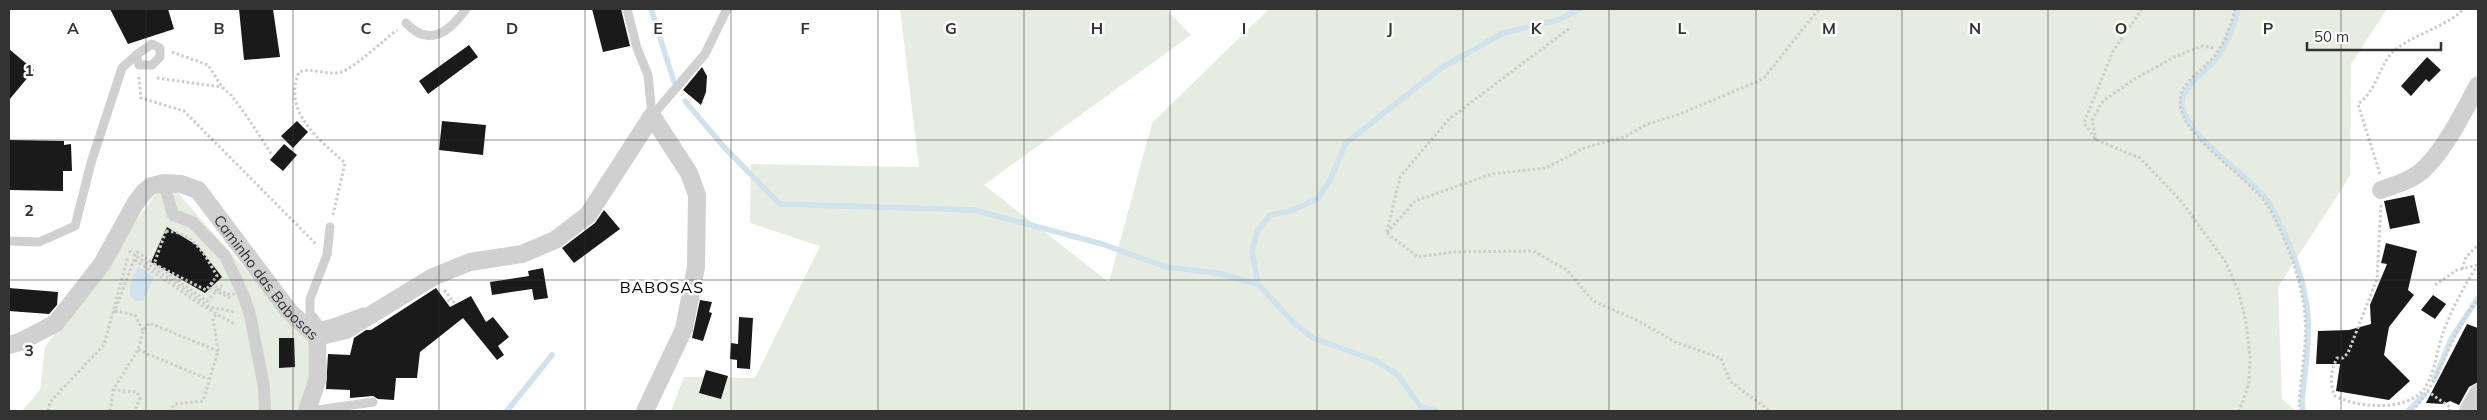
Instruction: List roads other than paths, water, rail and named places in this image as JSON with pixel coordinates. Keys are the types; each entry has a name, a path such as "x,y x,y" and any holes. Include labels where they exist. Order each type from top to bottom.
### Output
{"street":[{"path":"2381,190 2406,181 2422,171 2441,148 2478,85"},
{"name":"Caminho das Babosas","path":"164,183 181,184 198,190 289,311 317,337 346,330 433,277 470,262 522,254 555,240 588,215 652,116"},
{"path":"645,411 684,329 696,267 696,195 690,173 652,116"},
{"path":"9,345 20,342 56,322 102,264 144,192 151,186 164,183 173,214 192,222 225,256 243,294 250,315 264,387 265,411"},
{"path":"309,411 318,378 317,337"},
{"path":"2468,411 2478,393"}],"lane":[{"path":"406,23 413,31 424,37 435,35 454,25 466,9"},
{"path":"628,9 637,48 648,75 652,116"},
{"path":"652,116 705,54 727,9"},
{"path":"9,241 39,242 75,226 91,163 122,68 136,55 152,44 160,48 160,57 152,66 139,66 136,55"},
{"path":"330,227 327,255 310,299 310,313 320,326 386,304"},
{"path":"309,411 373,402"}],"water":[{"path":"138,266 154,277 143,300 136,301 130,295 130,285"}],"waterway":[{"path":"651,9 674,82"},
{"path":"1436,411 1421,407 1397,374 1374,360 1313,338 1294,323 1258,284 1252,251 1257,232 1270,215 1290,211 1318,199 1330,180 1346,143 1441,68 1503,33 1558,20 1580,9"},
{"path":"2238,9 2220,54 2187,89 2182,101 2185,114 2193,128 2219,155 2262,194 2271,206 2290,245 2307,303 2308,349 2302,403 2303,411"},
{"path":"685,101 724,147 780,204 974,210 1102,244 1166,267 1217,273 1258,284"},
{"path":"2434,380 2451,339 2478,298"},
{"path":"507,411 552,355"},
{"path":"2408,411 2424,395"}],"district":[{"name":"BABOSAS","path":"662,287"}]}
